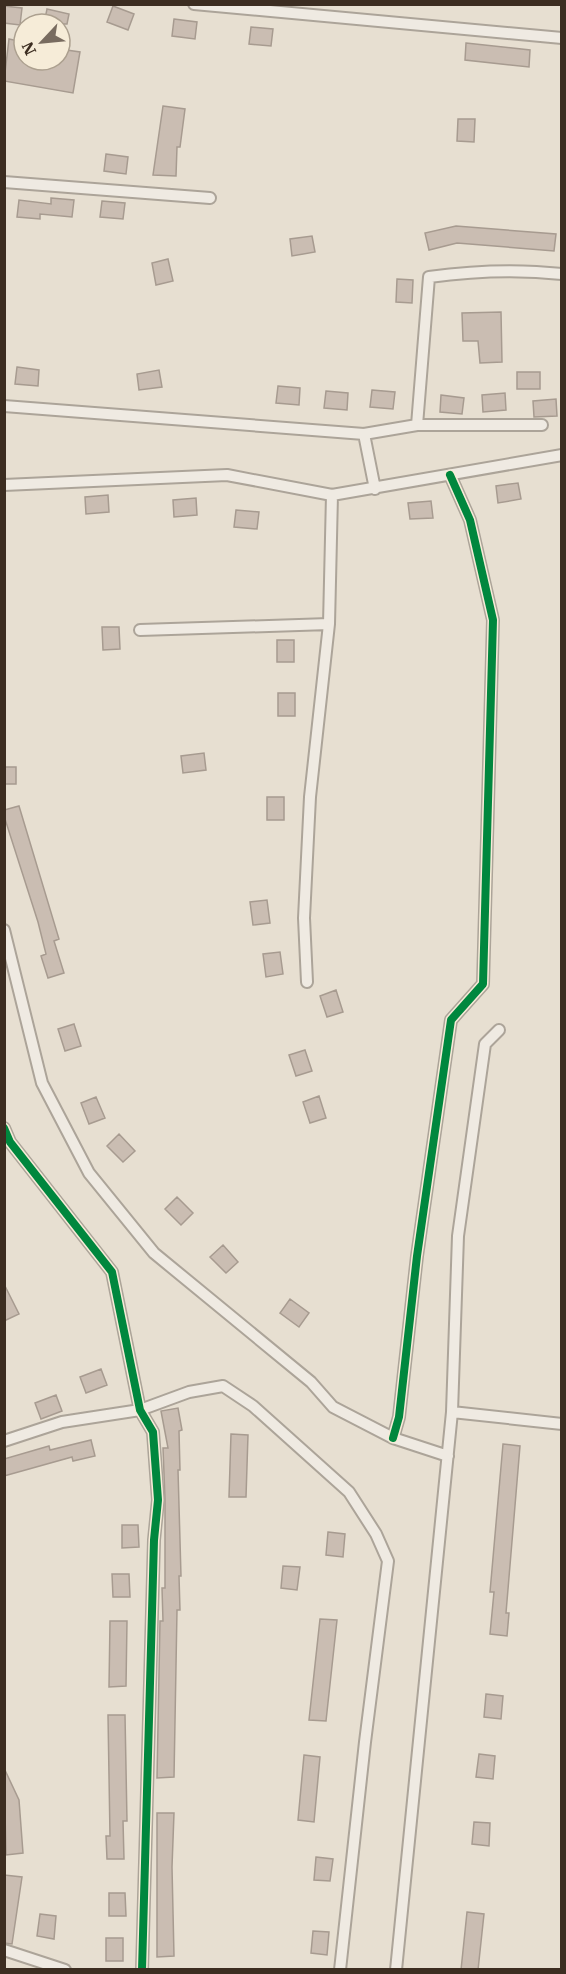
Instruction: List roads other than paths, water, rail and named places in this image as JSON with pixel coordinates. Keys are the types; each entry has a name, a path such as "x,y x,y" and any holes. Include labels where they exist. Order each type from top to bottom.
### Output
{"street":[{"path":"194,4 561,38"},
{"path":"4,182 210,198"},
{"path":"417,425 429,277 536,271 561,274"},
{"path":"4,406 364,434 417,425 542,425"},
{"path":"364,434 375,489"},
{"path":"4,485 227,475 332,495 561,455"},
{"path":"393,1438 399,1418 417,1256 451,1020 483,984 493,620 470,520 450,475"},
{"path":"307,982 304,918 310,797 329,624 332,495"},
{"path":"140,630 329,624"},
{"path":"4,930 42,1083 89,1173 154,1253 311,1382 333,1407 393,1438 448,1456"},
{"path":"396,1970 452,1412 458,1236 485,1044 499,1030"},
{"path":"4,1128 10,1142 112,1272 140,1410 153,1432 158,1500 154,1552 142,1970"},
{"path":"4,1442 62,1422 140,1410 189,1392 223,1386 253,1406 350,1492 376,1534 388,1561 340,1970"},
{"path":"452,1412 561,1424"},
{"path":"4,1950 65,1970"}]}
